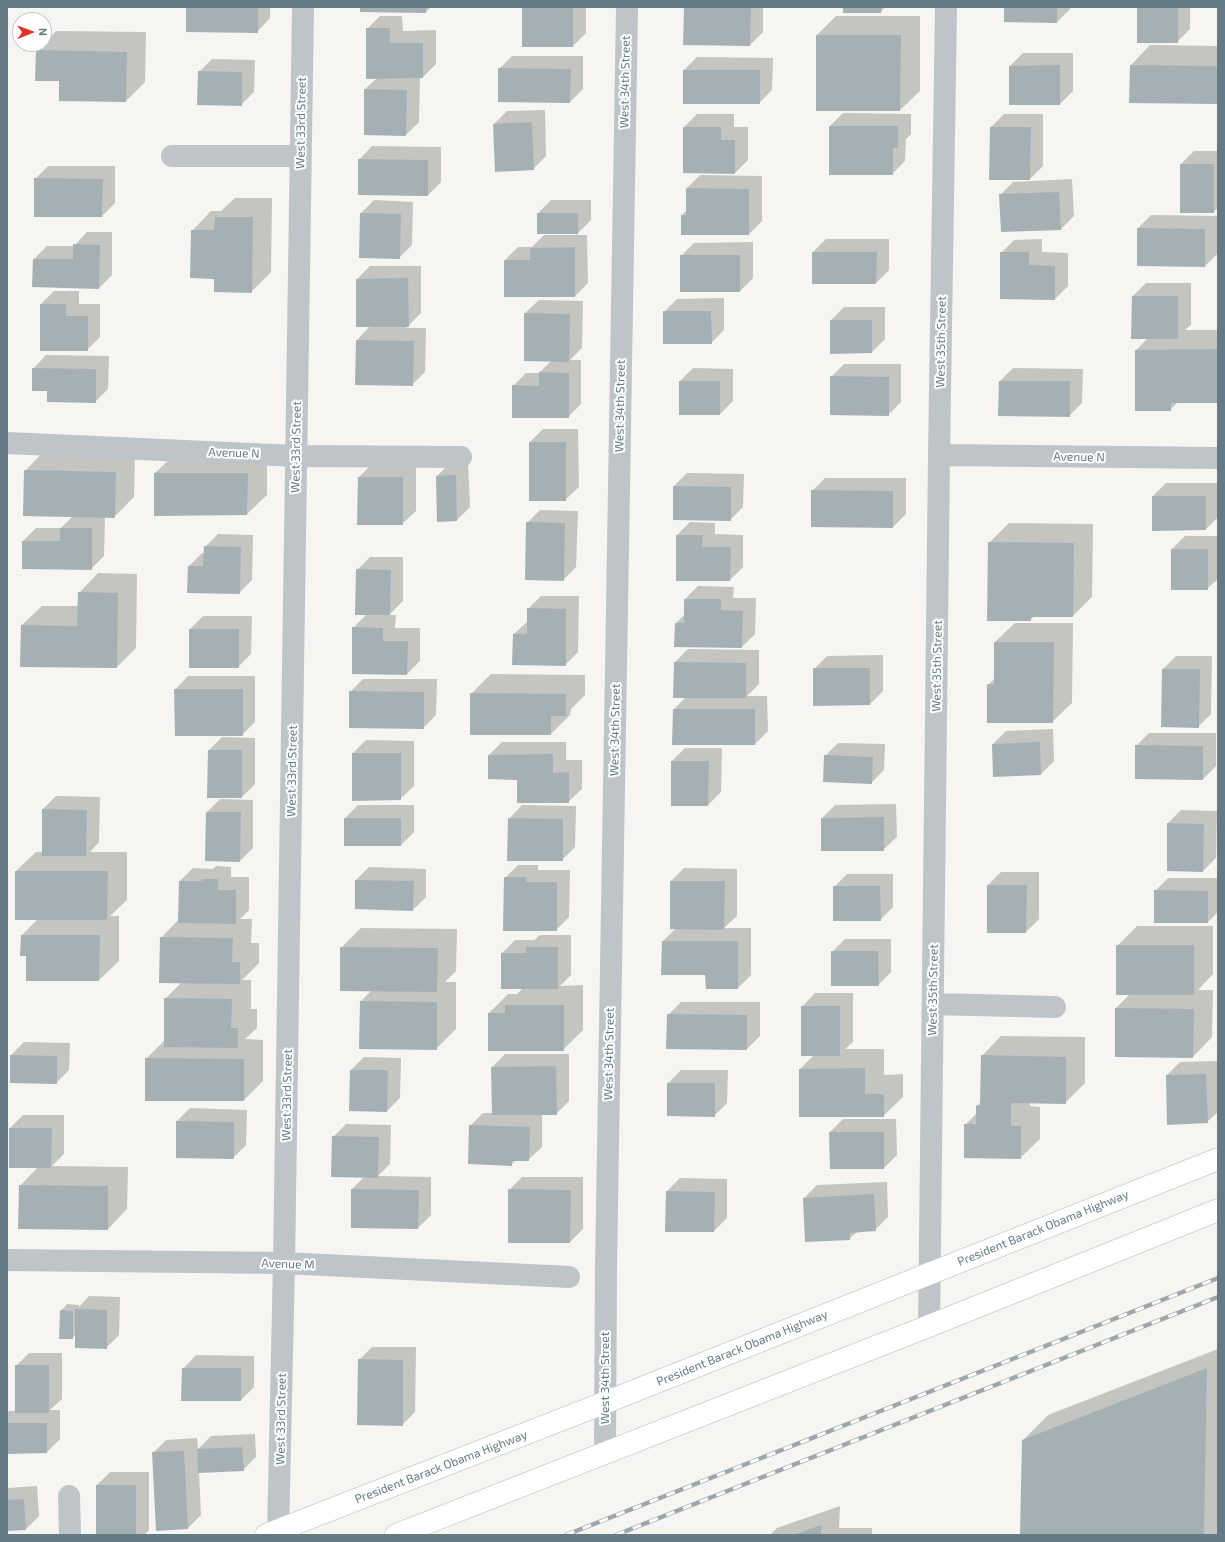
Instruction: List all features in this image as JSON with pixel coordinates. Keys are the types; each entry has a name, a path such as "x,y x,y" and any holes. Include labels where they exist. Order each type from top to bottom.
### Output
{"main road":[{"name":"President Barack Obama Highway","path":"274,1533 1218,1159"},
{"path":"396,1535 929,1326 1218,1210"}],"street":[{"name":"West 33rd Street","path":"274,1533 284,1263 303,7"},
{"name":"West 34th Street","path":"605,1453 604,1403 626,7"},
{"name":"West 35th Street","path":"929,1326 939,455 946,7"},
{"path":"172,156 301,156"},
{"name":"Avenue N","path":"7,444 296,456 461,457"},
{"name":"Avenue N","path":"939,455 1218,458"},
{"path":"933,1004 1055,1007"},
{"name":"Avenue M","path":"7,1260 284,1263 570,1277"},
{"path":"69,1496 70,1535"}],"building":[{"path":"186,7 258,7 258,33 186,32"},
{"path":"360,7 426,7 426,13 360,12"},
{"path":"522,7 573,7 573,47 522,47"},
{"path":"684,7 751,7 750,46 683,45"},
{"path":"843,7 881,7 881,13 843,13"},
{"path":"1004,7 1057,7 1057,23 1004,22"},
{"path":"1137,7 1178,7 1178,43 1137,43"},
{"path":"366,28 390,28 390,43 423,43 423,78 366,79"},
{"path":"816,35 901,35 900,111 816,111"},
{"path":"52,50 127,52 126,102 59,101 59,81 35,81 36,52 52,52"},
{"path":"1060,65 1060,105 1009,105 1009,66"},
{"path":"1130,65 1218,66 1218,104 1129,103"},
{"path":"498,68 571,69 570,103 498,102"},
{"path":"683,70 760,70 760,104 683,104"},
{"path":"198,71 242,72 242,106 197,105"},
{"path":"364,89 407,90 406,136 364,135"},
{"path":"532,122 534,170 495,172 493,124"},
{"path":"829,126 898,126 898,148 893,148 893,175 829,175"},
{"path":"683,127 721,127 721,140 735,140 735,174 683,173"},
{"path":"990,127 1031,127 1030,180 989,180"},
{"path":"358,159 428,160 428,196 358,195"},
{"path":"1180,164 1214,164 1214,213 1180,213"},
{"path":"34,178 103,179 102,217 34,217"},
{"path":"686,188 749,189 749,235 681,235 681,215 686,215"},
{"path":"1059,192 1061,230 1001,232 999,194"},
{"path":"360,213 401,214 400,259 359,258"},
{"path":"537,213 578,213 578,234 537,234"},
{"path":"215,217 253,217 252,293 214,292 214,279 190,278 191,230 214,230"},
{"path":"1137,228 1205,229 1205,267 1137,266"},
{"path":"73,244 100,245 99,289 32,287 33,259 73,259"},
{"path":"575,247 575,297 504,297 504,260 530,260 530,248"},
{"path":"812,252 877,252 876,284 812,284"},
{"path":"1000,252 1029,252 1029,265 1055,266 1055,300 1000,299"},
{"path":"680,255 740,255 740,292 680,292"},
{"path":"408,278 409,327 356,327 356,279"},
{"path":"1132,296 1178,296 1178,339 1131,339"},
{"path":"40,304 66,304 66,316 88,316 88,351 40,351"},
{"path":"663,311 711,311 712,344 663,344"},
{"path":"524,313 570,314 569,362 524,361"},
{"path":"830,320 872,320 872,353 830,354"},
{"path":"356,340 414,341 413,386 355,385"},
{"path":"1218,349 1218,403 1171,403 1171,411 1135,411 1135,350"},
{"path":"32,368 96,369 96,403 47,402 47,391 32,391"},
{"path":"539,372 569,373 569,418 512,418 512,385 539,386"},
{"path":"830,376 889,377 889,416 830,415"},
{"path":"679,381 720,381 720,415 679,415"},
{"path":"999,381 1070,381 1070,417 998,416"},
{"path":"529,442 566,442 566,501 529,501"},
{"path":"24,470 116,472 115,518 23,516"},
{"path":"154,473 248,473 247,515 154,516"},
{"path":"456,475 457,521 437,522 436,476"},
{"path":"358,477 403,477 403,525 357,525"},
{"path":"673,486 731,487 731,521 673,520"},
{"path":"811,490 893,491 893,528 811,527"},
{"path":"1152,496 1206,496 1206,530 1152,531"},
{"path":"526,522 565,523 564,581 525,580"},
{"path":"60,528 92,528 92,570 22,569 22,541 60,541"},
{"path":"676,535 703,535 702,547 731,547 730,581 676,581"},
{"path":"988,542 1074,543 1073,617 1031,617 1031,621 987,621"},
{"path":"204,546 241,547 240,594 187,593 188,566 203,566"},
{"path":"1171,549 1208,549 1208,590 1171,590"},
{"path":"356,569 391,570 390,615 355,615"},
{"path":"78,592 118,593 117,668 20,667 21,625 77,626"},
{"path":"684,599 721,599 721,610 743,611 742,648 674,647 675,623 684,623"},
{"path":"527,608 566,609 566,666 512,665 513,634 527,634"},
{"path":"352,627 383,628 383,641 408,641 407,675 352,674"},
{"path":"189,629 239,629 239,668 189,668"},
{"path":"994,642 1054,642 1053,723 987,723 987,684 994,685"},
{"path":"674,662 746,663 746,698 673,698"},
{"path":"813,668 870,668 870,705 813,706"},
{"path":"1162,669 1200,669 1199,728 1161,727"},
{"path":"174,689 243,689 243,736 175,736"},
{"path":"349,691 424,692 424,729 349,728"},
{"path":"470,693 566,694 566,716 551,716 551,735 470,735"},
{"path":"673,709 755,709 755,745 672,745"},
{"path":"1040,742 1041,775 993,777 992,744"},
{"path":"1135,745 1203,746 1203,780 1135,779"},
{"path":"208,750 242,750 242,798 207,798"},
{"path":"352,753 401,753 401,800 352,801"},
{"path":"553,754 553,773 569,772 569,803 517,803 517,780 488,779 488,755"},
{"path":"824,755 873,757 872,784 823,782"},
{"path":"671,761 709,761 708,806 671,806"},
{"path":"42,809 87,810 86,856 42,856"},
{"path":"206,812 241,812 240,862 205,861"},
{"path":"884,817 884,851 821,851 821,818"},
{"path":"344,818 401,818 401,846 344,846"},
{"path":"508,818 563,819 563,861 507,861"},
{"path":"1167,823 1204,824 1203,872 1167,871"},
{"path":"15,871 108,871 107,920 15,920"},
{"path":"504,877 526,877 526,882 557,882 557,931 503,931"},
{"path":"202,879 218,879 218,890 236,890 236,924 178,923 179,881 202,881"},
{"path":"355,880 414,881 413,911 355,909"},
{"path":"670,881 725,881 724,930 670,929"},
{"path":"987,885 1027,885 1026,933 987,933"},
{"path":"833,886 880,886 881,921 833,921"},
{"path":"1154,890 1208,891 1208,923 1154,923"},
{"path":"21,935 100,935 99,981 26,981 26,956 20,956"},
{"path":"160,937 233,938 232,962 240,962 240,984 159,983"},
{"path":"662,941 738,941 738,989 706,989 705,975 661,975"},
{"path":"1116,945 1194,945 1194,995 1116,995"},
{"path":"340,947 438,948 437,992 340,991"},
{"path":"526,947 558,947 558,989 501,989 501,953 526,953"},
{"path":"831,951 878,951 879,986 831,986"},
{"path":"164,998 232,999 231,1028 238,1028 238,1048 164,1047"},
{"path":"360,1001 437,1002 437,1050 359,1049"},
{"path":"505,1005 564,1005 564,1051 488,1051 488,1013 505,1013"},
{"path":"801,1006 840,1006 840,1056 801,1056"},
{"path":"1115,1008 1194,1009 1193,1058 1115,1057"},
{"path":"667,1014 747,1015 747,1050 666,1049"},
{"path":"10,1055 57,1056 57,1084 10,1083"},
{"path":"981,1055 1066,1057 1066,1104 1011,1103 1011,1126 1021,1126 1021,1159 964,1158 964,1124 976,1124 976,1105 980,1106"},
{"path":"145,1058 244,1059 244,1101 145,1101"},
{"path":"556,1066 557,1115 492,1115 491,1067"},
{"path":"865,1068 865,1094 884,1094 884,1117 799,1117 799,1069"},
{"path":"350,1070 388,1070 387,1112 349,1111"},
{"path":"1206,1074 1208,1123 1167,1125 1166,1075"},
{"path":"667,1083 715,1083 715,1117 667,1116"},
{"path":"176,1121 234,1122 234,1159 176,1158"},
{"path":"469,1125 530,1127 529,1161 512,1161 512,1166 468,1164"},
{"path":"9,1128 52,1128 51,1168 9,1168"},
{"path":"829,1132 884,1132 884,1169 830,1169"},
{"path":"332,1136 379,1137 378,1178 331,1177"},
{"path":"19,1185 108,1186 108,1230 18,1229"},
{"path":"351,1189 419,1190 418,1229 351,1228"},
{"path":"508,1189 571,1190 570,1243 508,1243"},
{"path":"666,1191 715,1192 714,1232 665,1232"},
{"path":"874,1194 876,1231 850,1233 850,1240 805,1242 803,1198"},
{"path":"75,1309 107,1310 107,1349 75,1348"},
{"path":"60,1310 73,1311 73,1339 59,1339"},
{"path":"358,1359 403,1360 403,1426 357,1425"},
{"path":"15,1365 49,1365 49,1413 15,1413"},
{"path":"182,1368 241,1368 241,1401 181,1401"},
{"path":"1207,1368 1204,1535 1020,1535 1022,1440"},
{"path":"7,1423 47,1423 47,1453 7,1454"},
{"path":"242,1447 244,1471 198,1473 197,1449"},
{"path":"184,1451 188,1529 156,1531 152,1452"},
{"path":"96,1485 136,1485 136,1535 96,1535"},
{"path":"24,1499 26,1530 7,1531 7,1500"},
{"path":"821,1525 821,1535 793,1535"}],"railway":[{"path":"566,1535 1218,1278"},
{"path":"616,1535 1218,1297"}]}
